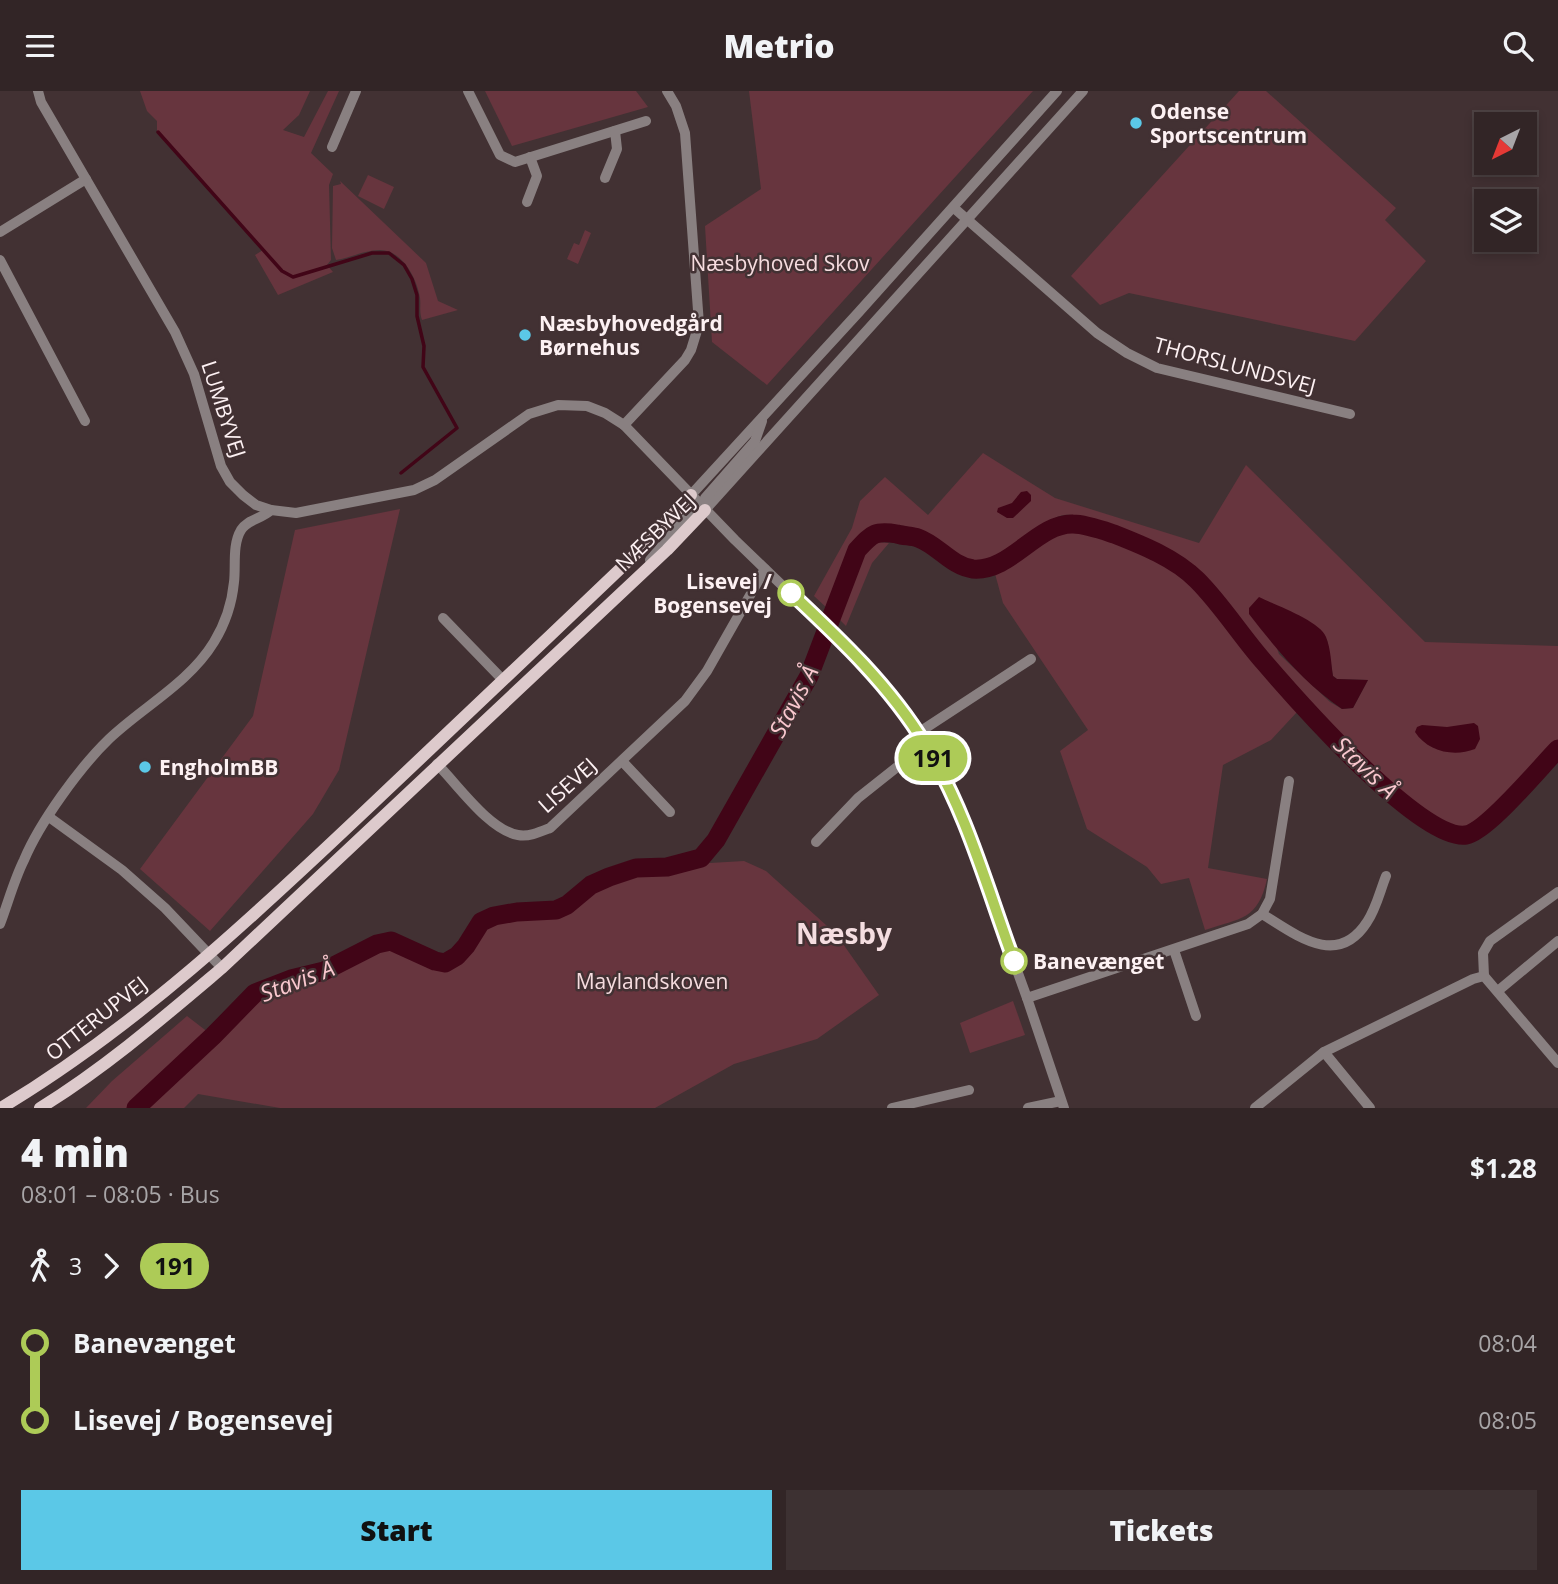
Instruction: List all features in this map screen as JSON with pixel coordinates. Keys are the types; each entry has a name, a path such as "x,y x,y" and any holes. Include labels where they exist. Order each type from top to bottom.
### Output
{"main road":[{"name":"NÆSBYVEJ","path":"210,953 250,920 642,548 691,495"},
{"name":"NÆSBYVEJ","path":"222,968 705,510"},
{"name":"OTTERUPVEJ","path":"1,1108 50,1079 210,953"},
{"name":"OTTERUPVEJ","path":"40,1108 147,1031 222,968"}],"street":[{"name":"LUMBYVEJ","path":"38,91 41,102 175,332 194,373 221,465 230,482 256,505 271,510"},
{"path":"332,147 356,91"},
{"path":"468,91 500,155 515,162 646,121"},
{"path":"624,425 685,360 697,337 699,324 685,133 676,106 667,91"},
{"name":"NÆSBYVEJ","path":"691,495 954,208 1057,91"},
{"name":"NÆSBYVEJ","path":"705,510 1083,91"},
{"path":"605,178 617,149 615,131"},
{"path":"527,202 537,176 530,157"},
{"path":"0,232 86,179"},
{"name":"THORSLUNDSVEJ","path":"954,208 1088,326 1127,353 1157,367 1350,414"},
{"path":"0,260 85,421"},
{"path":"0,924 24,858 73,780 109,739 184,678 214,642 230,605 236,543 242,529 252,520 265,516 271,510 296,513 414,491 435,480 529,414 543,408 572,404 587,406 605,412 624,425 705,510 876,677 926,744 957,805 1063,1104 1028,1108"},
{"path":"705,510 705,498 755,441 764,416"},
{"path":"639,575 694,509 691,495"},
{"name":"LISEVEJ","path":"438,764 495,825 520,836 550,828 685,701 707,671 765,569"},
{"path":"443,618 503,680"},
{"path":"918,733 1031,659"},
{"path":"816,842 859,798 926,744"},
{"name":"LISEVEJ","path":"622,761 670,812"},
{"path":"1027,997 1248,924 1262,914 1270,899 1289,782"},
{"path":"49,817 122,870 210,953 222,968"},
{"path":"1262,914 1307,942 1323,946 1338,944 1351,940 1369,920 1386,876"},
{"path":"1558,892 1490,941 1483,953 1485,976 1558,1063"},
{"path":"1499,990 1558,941"},
{"path":"1174,950 1196,1016"},
{"path":"1255,1108 1324,1052 1485,976"},
{"path":"1324,1052 1370,1108"},
{"path":"892,1108 969,1090"}],"green space":[{"path":"140,91 310,91 299,115 283,130 304,137 328,91 339,91 311,153 333,174 329,185 331,260 327,265 333,272 278,295 255,255 263,250 157,131 157,121 147,111"},
{"path":"485,91 636,91 648,107 512,146"},
{"name":"Næsbyhoved Skov","path":"749,91 1033,91 767,385 712,342 705,226 761,189"},
{"path":"1239,91 1266,91 1396,208 1385,220 1426,261 1355,341 1129,293 1100,305 1071,276"},
{"path":"368,175 394,187 384,209 358,196"},
{"path":"340,181 426,263 438,301 458,310 422,320 420,298 412,274 402,260 388,251 369,251 336,260 332,248 333,186 341,184"},
{"path":"585,230 591,233 578,264 567,259 574,243 579,245"},
{"path":"983,453 1055,498 1199,543 1246,465 1425,642 1558,646 1558,744 1497,808 1483,819 1460,830 1442,824 1387,781 1324,720 1259,647 1222,594 1208,579 1188,564 1154,546 1115,528 1077,516 1064,515 1054,519 1004,553 979,564 962,561 934,538 920,531 893,525 875,526 865,531 858,540 829,610 814,596 852,528 860,501 885,477 928,515","holes":["1259,598 1276,606 1327,640 1333,676 1337,679 1368,680 1353,708 1342,709 1330,702 1279,654"]},
{"path":"400,509 339,770 313,814 210,931 140,869 253,716 295,530"},
{"path":"1068,531 1097,536 1170,569 1196,590 1297,712 1271,740 1223,765 1208,868 1267,879 1259,903 1238,919 1205,930 1189,878 1161,884 1147,867 1087,829 1060,751 1088,730 1003,603 994,570 1031,551 1056,533"},
{"path":"877,542 889,543 872,563 846,626 838,618 859,557 866,548"},
{"name":"Maylandskoven","path":"701,858 710,863 744,861 766,871 836,934 879,995 817,1039 734,1064 655,1108 280,1108 198,1094 184,1108 86,1108 112,1081 187,1016 213,1036 255,993 291,979 324,971 377,944 391,941 435,961 445,962 457,956 466,946 481,922 494,916 556,910 567,905 591,885 609,877 636,868 667,867"},
{"path":"1013,1001 1025,1035 970,1053 960,1023"}],"shaded area":[{"path":"1027,491 1031,495 1031,501 1013,518 1007,518 997,512 998,508 1012,503 1021,492"},
{"path":"1259,597 1306,619 1322,631 1329,646 1333,676 1337,679 1368,680 1353,708 1342,709 1328,699 1303,677 1270,640 1249,614 1249,608"},
{"path":"1474,723 1478,726 1480,739 1475,749 1459,753 1434,748 1420,739 1415,732 1417,727 1422,725 1447,727"}],"waterway":[{"path":"158,132 282,271 293,277 372,253 389,253 404,265 417,295 417,316 424,346 423,367 457,428 401,473"},
{"name":"Stavis Å","path":"136,1108 255,993 291,979 324,971 377,944 391,941 445,963 457,956 466,946 481,922 494,916 556,910 567,905 591,885 609,877 636,868 667,867 701,858 716,840 809,676 857,550 870,537 879,533 918,538 958,564 973,569 1000,563 1048,531 1073,524 1114,534 1158,553 1197,580 1280,680 1360,765 1390,793 1420,816 1446,831 1466,835 1487,823 1558,749"}],"bus line":[{"name":"191","path":"791,593 876,677 926,744 957,805 1014,961"}],"place":[{"name":"Odense Sportscentrum","path":"1136,123"},
{"name":"Næsbyhovedgård Børnehus","path":"525,335"},
{"name":"Lisevej / Bogensevej","path":"791,593"},
{"name":"EngholmBB","path":"145,767"},
{"name":"Banevænget","path":"1014,961"}],"district":[{"name":"Næsby","path":"844,933"}]}
